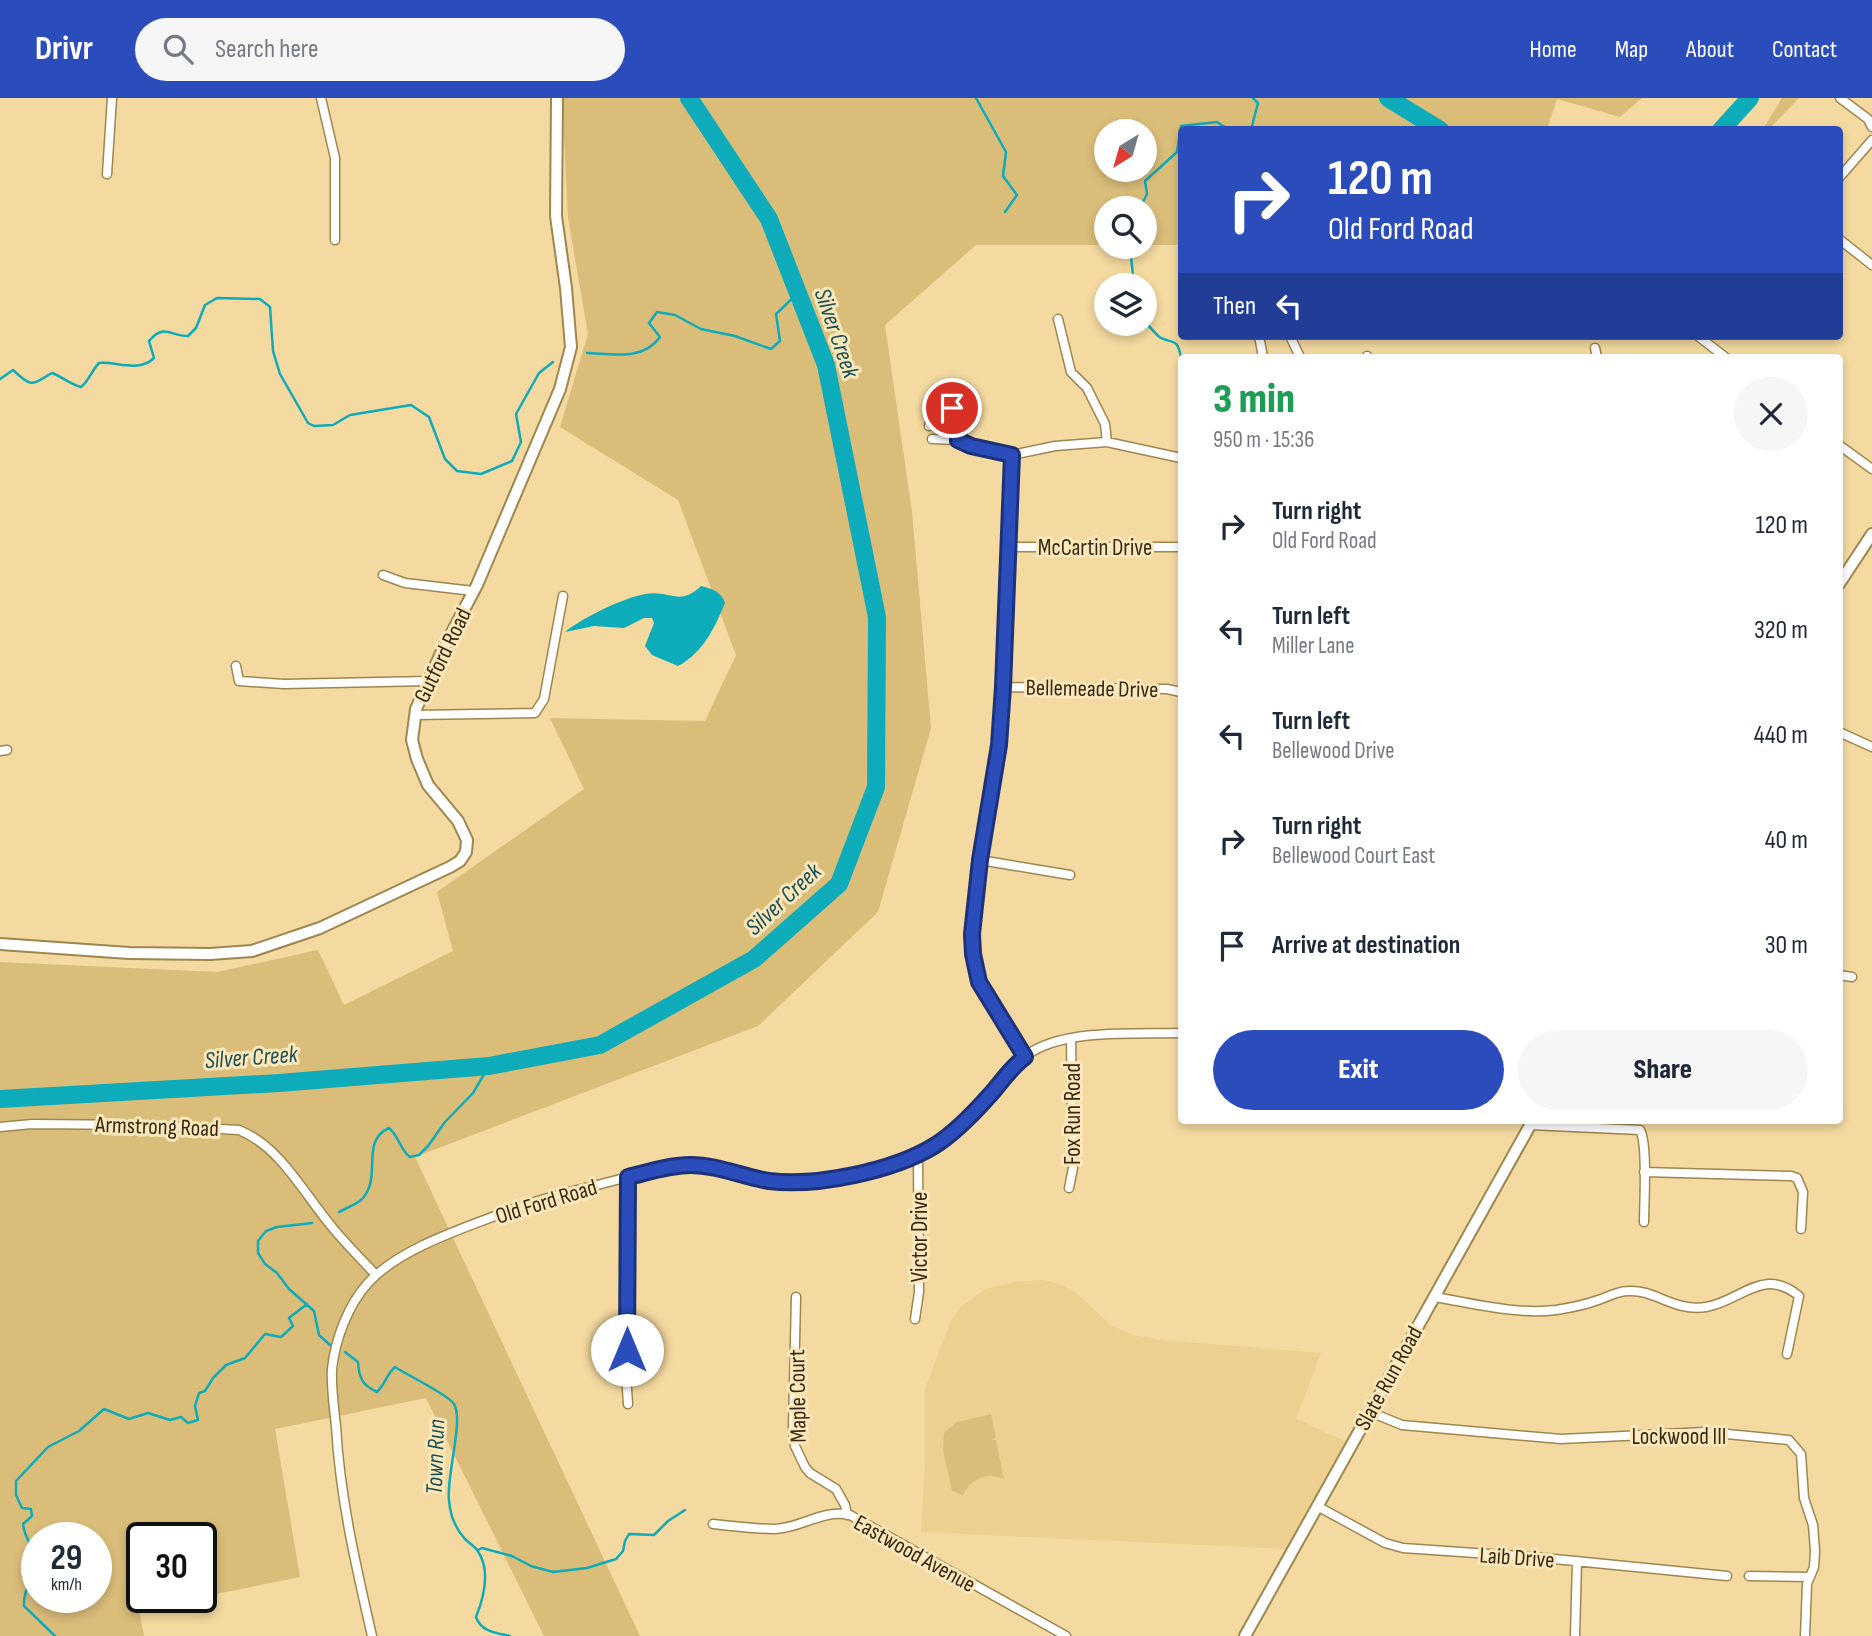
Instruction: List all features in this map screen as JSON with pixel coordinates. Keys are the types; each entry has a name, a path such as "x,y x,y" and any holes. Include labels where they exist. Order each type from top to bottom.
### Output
{"street":[{"path":"107,174 112,98"},
{"path":"321,98 335,158 335,240"},
{"name":"Gutford Road","path":"0,944 129,953 210,954 252,951 320,928 450,867 460,861 466,852 467,840 458,821 428,785 416,759 412,740 415,715 428,681 473,591 560,389 570,348 566,288 556,216 556,98"},
{"path":"1840,98 1868,119 1872,127"},
{"path":"1843,173 1872,140"},
{"path":"1843,242 1872,265"},
{"path":"1058,319 1071,372 1087,388 1105,424 1107,442"},
{"path":"1703,340 1721,354"},
{"path":"929,426 932,414 939,405 952,408 961,420 958,440"},
{"path":"932,439 958,440 1012,455 1055,446 1107,442 1178,457"},
{"path":"1843,448 1872,470"},
{"path":"1012,455 999,745 980,860 972,934 976,973 993,1007 1025,1057"},
{"path":"1843,578 1872,534"},
{"name":"McCartin Drive","path":"1008,547 1178,547"},
{"path":"383,575 405,583 473,591"},
{"path":"415,715 535,713 544,699 564,596"},
{"path":"236,666 239,681 306,684 428,681"},
{"name":"Bellemeade Drive","path":"1003,687 1178,691"},
{"path":"1843,734 1872,747"},
{"path":"980,860 1070,875"},
{"path":"1843,976 1852,977"},
{"name":"Old Ford Road","path":"372,1636 344,1511 332,1372 337,1342 349,1313 376,1275 404,1256 465,1227 542,1199 666,1168 695,1165 771,1181 822,1180 889,1165 918,1155 946,1138 1025,1057 1043,1047 1071,1040 1178,1033"},
{"name":"Fox Run Road","path":"1069,1188 1073,1168 1071,1040"},
{"name":"Slate Run Road","path":"1245,1636 1530,1124"},
{"path":"1558,1124 1640,1130 1643,1136 1643,1222"},
{"name":"Armstrong Road","path":"0,1127 142,1125 239,1130 253,1137 283,1164 331,1226 376,1275"},
{"name":"Victor Drive","path":"915,1319 919,1292 918,1155"},
{"path":"1644,1172 1791,1175 1797,1178 1803,1192 1801,1229"},
{"path":"628,1177 628,1404"},
{"path":"1434,1297 1541,1311 1559,1310 1629,1290 1688,1308 1708,1307 1758,1284 1774,1284 1788,1287 1799,1296 1787,1354"},
{"name":"Maple Court","path":"796,1297 793,1430 795,1446 810,1473 824,1480 840,1494 847,1515"},
{"name":"Lockwood III","path":"1370,1412 1402,1425 1561,1438 1706,1433 1789,1440 1801,1454 1804,1498 1813,1525 1814,1567 1807,1584 1805,1636"},
{"name":"Laib Drive","path":"1317,1506 1385,1543 1403,1548 1727,1576"},
{"name":"Eastwood Avenue","path":"713,1524 775,1529 826,1514 847,1515 1066,1636"},
{"path":"1574,1636 1577,1562"},
{"path":"1749,1576 1810,1577"}],"shaded area":[{"path":"562,98 1642,98 1620,117 1557,99 1548,126 1178,126 1178,245 1157,245 1157,196 1094,196 1094,245 976,245 885,325 912,512 931,728 878,912 758,1026 415,1157 640,1636 544,1636 426,1398 275,1429 300,1577 217,1594 217,1522 126,1522 126,1613 140,1613 144,1636 0,1636 0,962 217,972 318,950 344,1005 453,951 437,892 584,789 550,718 705,721 736,655 678,500 560,427 588,334 568,218"},
{"path":"1782,98 1799,98 1772,126 1765,126"},
{"path":"1043,1280 1063,1285 1111,1325 1133,1335 1162,1340 1321,1353 1296,1419 1347,1442 1286,1549 921,1532 925,1389 951,1320 962,1306 985,1289 1014,1282"},
{"path":"991,1414 996,1437 992,1440 996,1440 1004,1479 992,1476 980,1478 970,1484 963,1495 952,1491 943,1450 944,1433 957,1422"}],"water":[{"path":"701,586 719,593 725,603 701,647 678,666 652,655 645,646 654,623 652,618 644,618 624,628 594,626 565,632 592,615 626,600 654,593 687,596"}],"waterway":[{"name":"Silver Creek","path":"0,1099 279,1083 489,1066 600,1045 754,959 839,884 876,787 877,617 826,365 769,219 689,98"},
{"path":"976,98 1006,152 1003,176 1017,195 1005,212"},
{"path":"1252,126 1258,103 1253,98"},
{"name":"Silver Creek","path":"1388,98 1434,126"},
{"name":"Silver Creek","path":"1725,126 1750,98"},
{"path":"1181,126 1217,122 1223,126"},
{"path":"1146,196 1145,181 1177,152 1178,146"},
{"path":"1131,259 1133,273"},
{"path":"587,353 617,355 645,350 660,337 649,323 657,312 675,315 701,329 735,336 771,349 780,341 776,314 798,293"},
{"path":"0,379 13,370 32,383 52,373 81,387 99,363 134,366 154,358 149,341 159,333 188,336 196,328 205,305 217,298 260,299 270,307 273,351 280,374 308,423 314,426 333,425 350,415 411,405 429,417 445,459 457,471 481,474 512,461 521,442 516,414 539,373 553,362"},
{"path":"1157,335 1177,345 1180,354"},
{"path":"339,1212 361,1200 368,1189 373,1150 380,1134 389,1128 410,1157 419,1155 473,1093 489,1066"},
{"path":"312,1223 266,1231 258,1241 258,1253 289,1289 314,1311 319,1335 330,1345"},
{"path":"55,1636 24,1606 25,1594 36,1562 23,1524 32,1516 31,1509 22,1508 16,1495 16,1481 48,1447 79,1431 104,1409 129,1419 148,1413 170,1420 181,1417 188,1423 198,1420 195,1406 199,1393 205,1391 213,1378 226,1365 245,1358 265,1334 281,1337 293,1326 289,1318 307,1304"},
{"name":"Town Run","path":"345,1352 358,1362 360,1377 365,1384 377,1392 395,1367 436,1390 454,1404 457,1423 449,1500 456,1526 477,1550 484,1566 484,1592 476,1617 486,1629 510,1636"},
{"path":"478,1550 482,1548 512,1556 531,1566 553,1572 587,1568 616,1559 623,1551 629,1534 654,1535 668,1521 685,1510"}],"route":[{"path":"627,1350 628,1177 666,1168 695,1165 757,1179 805,1182 856,1174 889,1165 918,1155 946,1138 989,1097 1025,1057 979,982 972,934 980,860 999,745 1012,455 971,446 958,440 961,420 952,408"}]}
